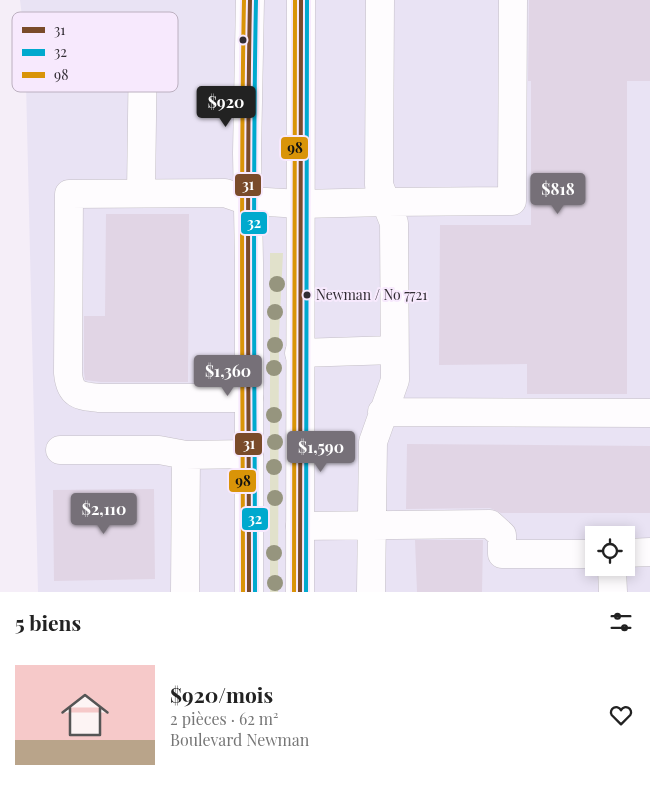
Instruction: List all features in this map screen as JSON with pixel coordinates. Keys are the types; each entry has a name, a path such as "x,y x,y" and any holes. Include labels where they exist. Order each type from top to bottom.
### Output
{"main road":[{"path":"249,592 248,201 250,0"},
{"path":"300,592 301,0"},
{"path":"371,592 372,442 395,380 394,223 379,185 380,0"},
{"path":"249,398 100,398 86,397 76,394 72,390 68,374 69,194 225,193 248,201 301,204 512,201 513,0"},
{"path":"142,193 143,92"},
{"path":"299,353 394,350"},
{"path":"382,412 650,413"},
{"path":"60,450 159,450 186,455 249,454"},
{"path":"185,592 186,455"},
{"path":"300,526 490,524 502,535 502,554 585,554"},
{"path":"635,553 650,552"},
{"path":"612,576 613,592"}],"shaded area":[{"path":"20,0 650,0 650,592 38,592 26,92 178,92 178,12 21,12"}],"green space":[{"path":"270,253 283,253 279,334 278,592 270,592"}],"building":[{"path":"529,0 650,0 650,81 627,81 627,394 527,394 527,364 439,365 440,225 531,225 531,81 528,81"},
{"path":"106,214 189,214 188,382 101,382 85,380 84,316 105,316"},
{"path":"407,444 650,446 650,513 501,513 490,508 406,509"},
{"path":"154,489 155,579 54,581 53,490"},
{"path":"415,540 483,540 482,592 417,592"}],"transit line":[{"name":"98","path":"243,592 242,222 244,0"},
{"name":"31","path":"249,592 248,222 250,0"},
{"name":"32","path":"255,592 254,222 256,0"},
{"name":"98","path":"294,592 295,0"},
{"name":"31","path":"300,592 301,0"},
{"name":"32","path":"306,592 307,0"}],"place":[{"name":"Newman / No 7721","path":"307,295"}]}
